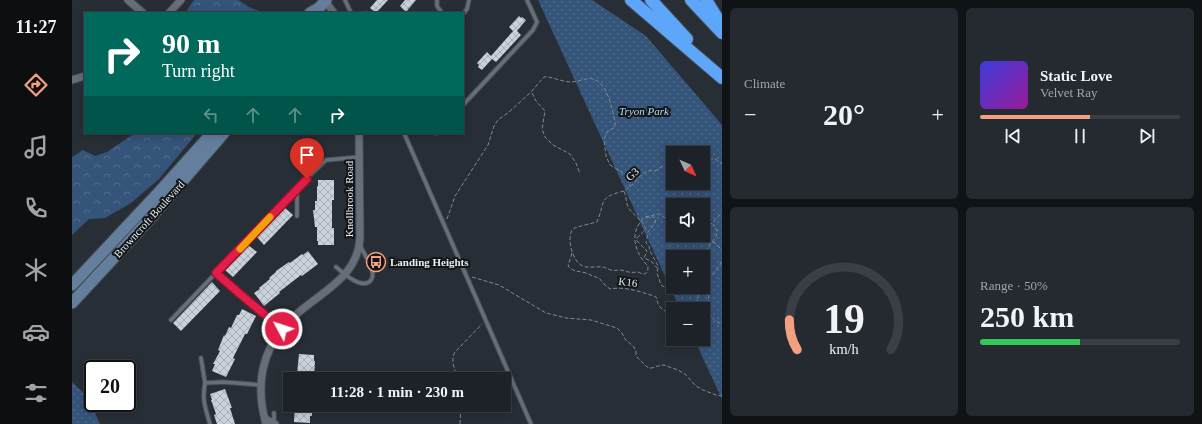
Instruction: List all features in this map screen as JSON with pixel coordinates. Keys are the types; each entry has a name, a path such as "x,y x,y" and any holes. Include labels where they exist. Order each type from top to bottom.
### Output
{"highway":[{"path":"631,0 722,77"},
{"path":"651,0 722,77"},
{"path":"691,0 722,33"},
{"path":"706,0 722,26"}],"main road":[{"name":"Browncroft Boulevard","path":"73,284 211,134"},
{"name":"Browncroft Boulevard","path":"72,303 173,193 223,134"}],"street":[{"path":"128,0 142,12"},
{"path":"170,12 181,0"},
{"path":"320,7 332,12"},
{"path":"72,80 84,76"},
{"name":"Knollbrook Road","path":"270,422 261,398 261,385 266,358 270,347 282,329 298,313 346,275 356,259 360,244 359,134"}],"lane":[{"path":"345,0 351,12"},
{"path":"437,0 437,6 440,12"},
{"path":"464,13 467,9 469,0"},
{"path":"464,105 533,30 537,22 527,0"},
{"path":"404,134 531,424"},
{"path":"171,320 297,188 326,160 360,157"},
{"path":"297,188 297,216"},
{"path":"336,267 356,282 367,283 372,279 372,271 360,244"},
{"path":"216,273 290,336"},
{"path":"73,284 84,291"},
{"path":"201,358 205,383 203,395 204,406 210,424"},
{"path":"205,383 223,382 261,385"},
{"path":"270,422 274,419 274,413"}],"path":[{"path":"445,225 455,196 488,145 494,126 498,120 531,92 544,77 571,82 592,79 604,87 616,122 615,127 607,132 604,140 606,156 610,165 627,175 630,187"},
{"path":"531,92 536,101 545,111 542,129 545,137 553,145 570,154 576,163 580,174"},
{"path":"710,159 715,159 722,164"},
{"name":"G3","path":"641,220 631,211 627,204 627,196 624,191 630,187 644,172 650,170 655,171 666,165"},
{"path":"624,191 608,196 604,200 597,222 572,229 569,240 579,265 604,267 614,271 619,270 643,274 646,273 648,266 636,250 635,236 637,227 641,220 646,216 657,214 666,218"},
{"path":"710,224 719,215 722,214"},
{"path":"641,220 646,217 654,217 656,219 655,223 648,232 646,243 649,246 657,264 657,273 661,285 666,288"},
{"path":"641,220 646,228 637,238 637,241 647,251 644,258 651,261 658,269"},
{"path":"707,250 709,244 716,237 717,231 713,223"},
{"path":"712,242 722,250"},
{"name":"K16","path":"573,252 568,266 569,268 574,271 586,273 599,278 610,289 631,289 654,296 657,298 657,302 661,309 666,311"},
{"path":"710,278 722,261"},
{"path":"467,276 499,285 546,313 576,320 592,320 617,328 634,348 636,351 636,356 649,368 664,365 678,370 685,374 696,386 716,396 722,396"},
{"path":"708,294 709,312 711,317 722,324"},
{"path":"456,372 453,364 453,356 455,352 479,328 486,318"},
{"path":"460,424 461,412"}],"green space":[{"path":"194,0 238,0 251,8 262,12 186,12"},
{"name":"Tryon Park","path":"538,0 592,0 646,36 722,125 722,399 697,346 710,346 710,302 677,302 673,294 710,294 710,250 666,250 666,279"},
{"path":"134,134 196,134 159,179 131,203 105,218 89,219 72,235 72,157 83,150 95,156 107,152"},
{"path":"72,382 84,393 84,412 95,412 100,424 72,424"}],"building":[{"path":"377,0 388,0 377,12 370,8"},
{"path":"405,0 416,0 406,12 400,6"},
{"path":"519,16 526,20 517,31 521,35 496,62 492,59 482,70 478,67 479,65 477,63 487,52 491,56 513,31 509,27"},
{"path":"318,180 334,180 332,228 334,228 334,245 318,245 317,241 317,227 315,227 313,210 315,210 315,201 317,201"},
{"path":"284,207 293,215 264,245 256,236"},
{"path":"248,245 257,252 233,277 225,270"},
{"path":"308,251 318,264 279,292 280,293 264,306 254,293 270,279 269,278 276,271"},
{"path":"212,282 220,291 181,331 173,323"},
{"path":"242,309 256,316 233,358 235,359 226,377 212,371 215,364 213,364 220,351 218,350 224,335 225,336 229,327 231,328 237,315 239,315"},
{"path":"299,354 314,355 314,372 297,372"},
{"path":"225,389 232,408 230,408 235,424 217,424 214,415 216,414 210,394"},
{"path":"295,412 312,412 312,416 310,416 310,423 294,422"}],"slow traffic":[{"path":"240,249 270,217"}],"place":[{"name":"Landing Heights","path":"376,262"}],"route":[{"path":"282,329 216,273 307,179"}]}
